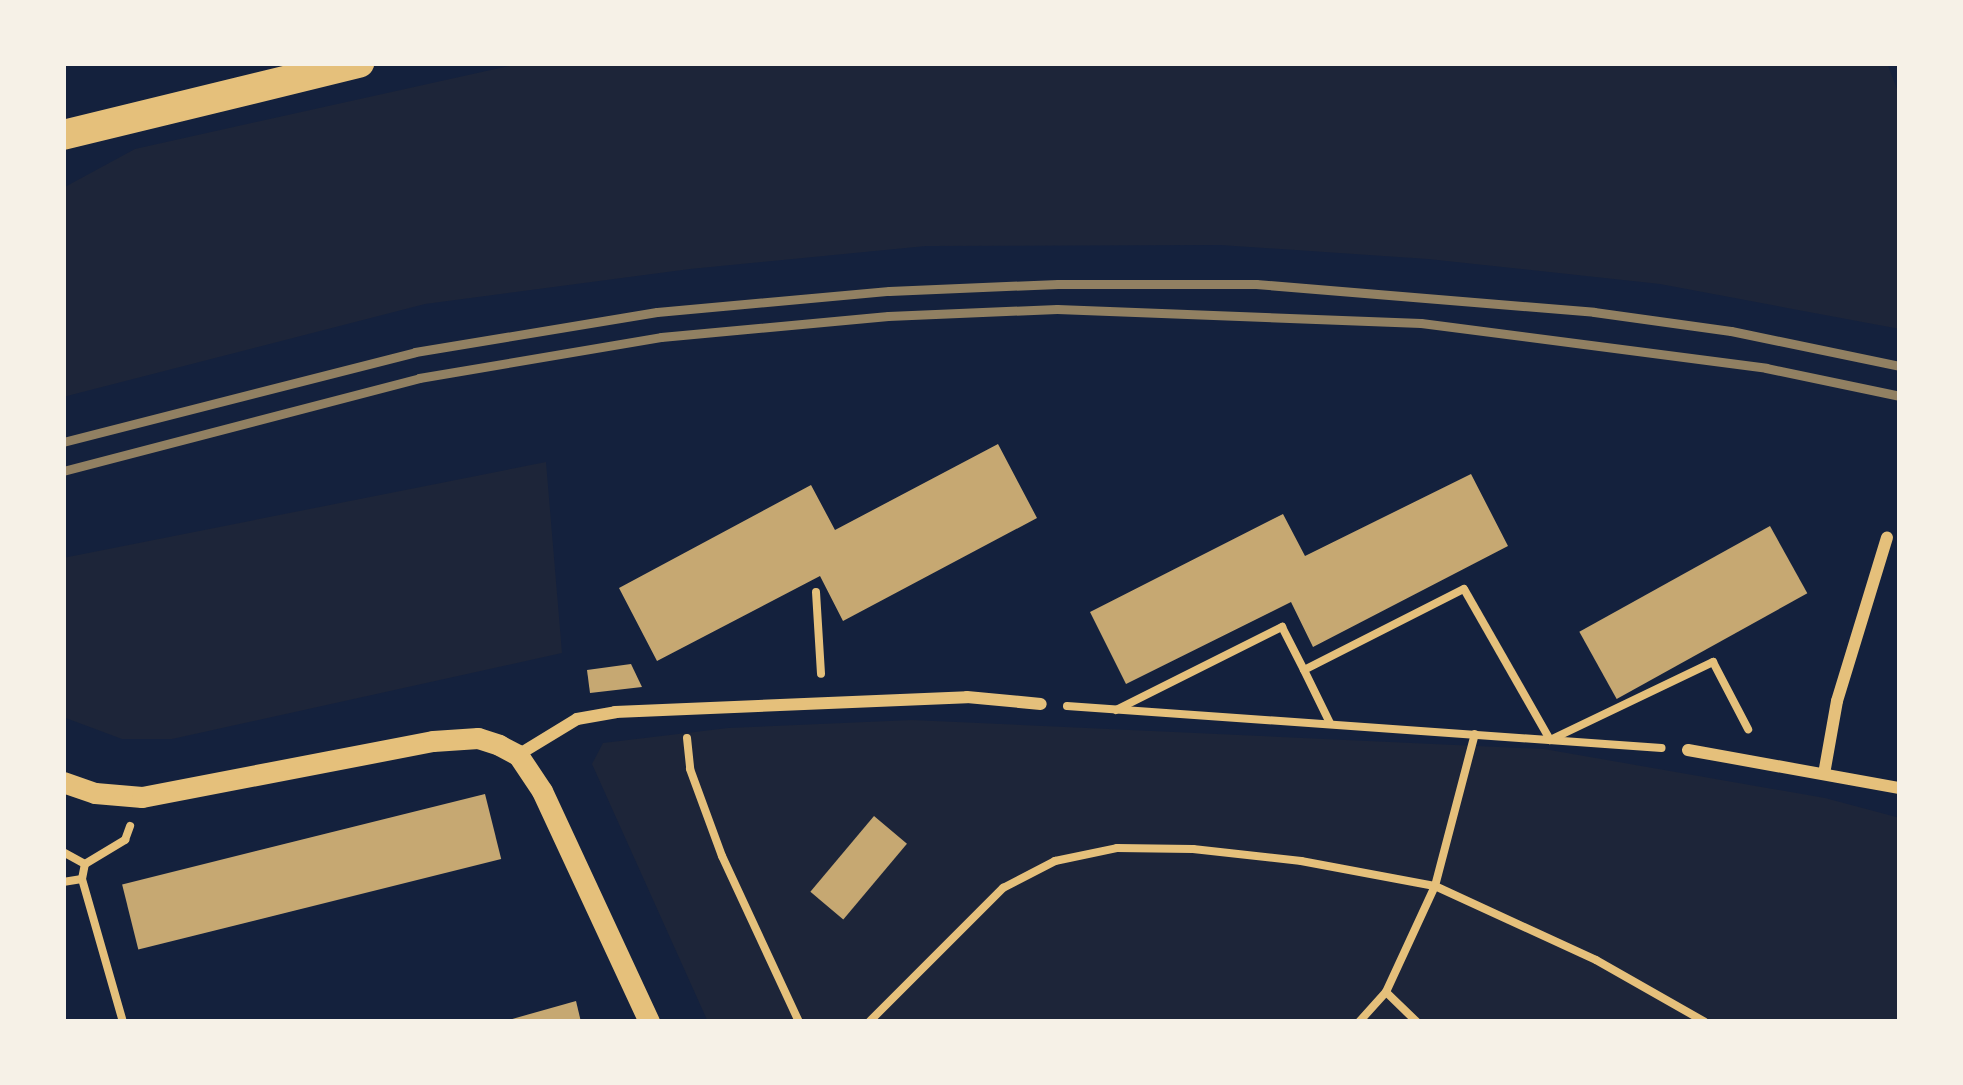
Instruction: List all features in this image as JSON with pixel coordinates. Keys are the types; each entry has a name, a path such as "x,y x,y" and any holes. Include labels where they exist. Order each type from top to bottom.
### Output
{"main road":[{"path":"63,135 359,63"}],"street":[{"path":"1824,774 1837,701 1887,537"},
{"path":"518,755 577,719 685,707 967,697 1041,704"},
{"path":"63,782 95,793 142,797 433,741 478,739 518,755 542,791 649,1022"},
{"path":"1688,750 1900,788"}],"path":[{"path":"1304,670 1463,589 1550,740"},
{"path":"816,592 821,702"},
{"path":"1116,710 1282,628 1330,724"},
{"path":"1550,740 1713,662 1765,763"},
{"path":"1041,704 1688,750"},
{"path":"685,707 690,769 722,856 799,1022"},
{"path":"1359,1022 1386,992 1436,886 1475,734"},
{"path":"123,1022 82,879 85,864 125,840 142,797"},
{"path":"869,1022 1004,888 1055,861 1117,848 1193,849 1301,861 1436,886 1596,960 1705,1022"},
{"path":"63,852 85,864"},
{"path":"63,882 82,879"},
{"path":"1386,992 1417,1022"}],"shaded area":[{"path":"522,63 1887,63 1900,97 1900,329 1660,284 1428,259 1220,245 926,246 690,269 425,304 63,397 63,188 135,149"},
{"path":"546,462 562,653 172,739 122,739 63,717 63,558"},
{"path":"912,720 1544,749 1825,798 1900,818 1900,1022 708,1022 592,764 603,743 728,728"}],"building":[{"path":"998,444 1037,518 843,621 820,576 657,661 619,588 811,485 835,530"},
{"path":"1471,474 1508,546 1313,647 1291,602 1126,684 1090,612 1283,514 1305,556"},
{"path":"1770,526 1807,593 1617,699 1579,632"},
{"path":"631,664 642,687 590,693 587,670"},
{"path":"485,794 501,859 138,949 122,884"},
{"path":"874,816 907,844 843,919 810,892"},
{"path":"576,1001 581,1022 505,1022 505,1021"}],"railway":[{"path":"63,442 415,352 657,312 889,291 1058,284 1256,284 1594,312 1731,331 1900,366"},
{"path":"63,471 419,378 661,337 888,316 1057,309 1421,323 1766,368 1900,396"}]}
